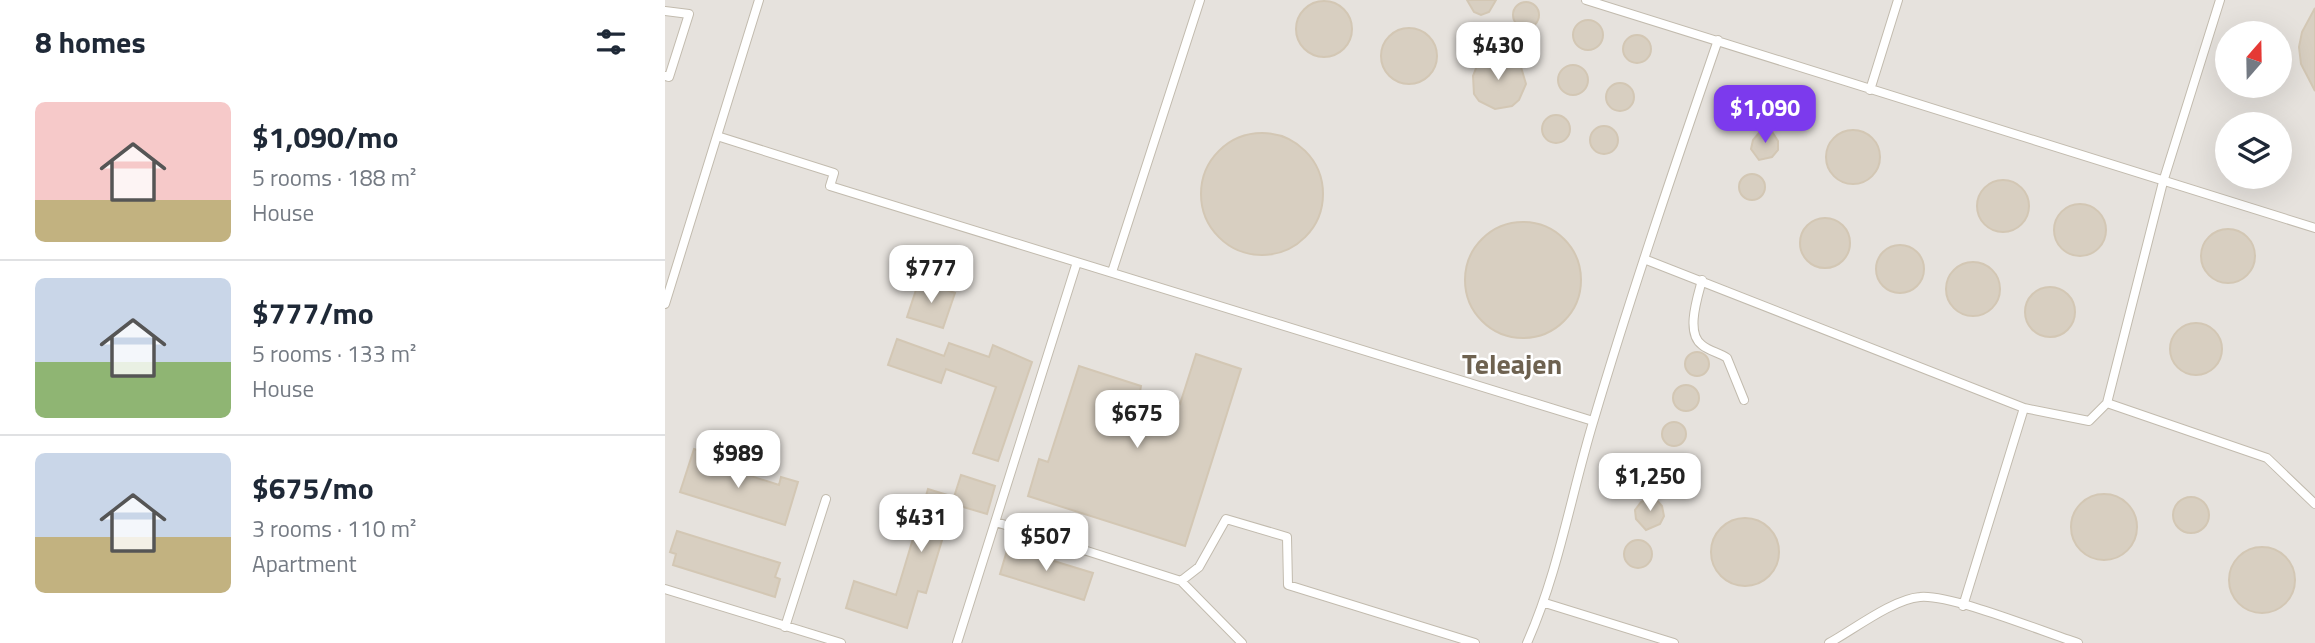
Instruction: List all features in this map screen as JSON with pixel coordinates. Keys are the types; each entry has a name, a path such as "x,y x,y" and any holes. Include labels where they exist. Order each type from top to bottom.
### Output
{"lane":[{"path":"665,304 667,289 759,0"},
{"path":"1112,272 1200,0"},
{"path":"1586,0 2163,183 2315,228"},
{"path":"1870,90 1898,0"},
{"path":"1644,259 2024,408 2089,421 2107,404 2163,183 2220,0"},
{"path":"665,10 689,14 669,77 665,76"},
{"path":"1527,643 1545,603 1593,421 1718,40"},
{"path":"717,136 834,173 830,186 1593,421"},
{"path":"957,643 1077,262"},
{"path":"1702,280 1695,311 1696,337 1702,345 1727,358 1744,400"},
{"path":"2107,404 2267,458 2315,504"},
{"path":"1963,606 2024,408"},
{"path":"785,627 826,499"},
{"path":"1181,581 1199,567 1226,519 1287,537 1287,585 1475,643"},
{"path":"996,522 1181,581 1242,643"},
{"path":"665,589 836,642"},
{"path":"1829,643 1891,608 1918,597 1948,599 2078,643"},
{"path":"1545,603 1674,643"}],"shaded area":[{"path":"665,0 2315,0 2315,643 665,643"}],"building":[{"path":"1467,0 1496,0 1489,12 1481,15 1474,12"},
{"path":"1319,1 1329,1 1344,9 1350,18 1350,40 1344,49 1329,57 1319,57 1301,45 1296,34 1296,24 1308,6"},
{"path":"1526,2 1535,6 1539,15 1535,24 1526,28 1517,24 1513,15 1517,6"},
{"path":"2315,8 2315,91 2301,64 2299,47 2302,32"},
{"path":"1588,20 1599,24 1603,35 1599,46 1588,50 1577,46 1573,35 1577,24"},
{"path":"1409,28 1420,30 1429,36 1435,45 1435,67 1429,76 1420,82 1409,84 1398,82 1389,76 1383,67 1381,56 1383,45 1389,36 1398,30"},
{"path":"1637,35 1647,39 1651,49 1647,59 1637,63 1627,59 1623,49 1627,39"},
{"path":"1484,48 1488,49 1487,59 1507,57 1521,67 1526,84 1519,100 1512,106 1495,109 1479,101 1474,94 1473,76"},
{"path":"1573,65 1583,70 1588,80 1583,90 1573,95 1563,90 1558,80 1563,70"},
{"path":"1620,83 1630,87 1634,97 1630,107 1620,111 1610,107 1606,97 1610,87"},
{"path":"1780,93 1790,97 1794,107 1790,117 1780,121 1770,117 1766,107 1770,97"},
{"path":"1556,115 1566,119 1570,129 1566,139 1556,143 1546,139 1542,129 1546,119"},
{"path":"1604,126 1614,130 1618,140 1614,150 1604,154 1594,150 1590,140 1594,130"},
{"path":"1771,130 1778,141 1778,150 1772,157 1759,160 1751,149 1753,140 1759,133"},
{"path":"1853,130 1872,138 1880,157 1872,176 1853,184 1834,176 1826,157 1834,138"},
{"path":"1262,133 1285,137 1305,151 1319,171 1323,194 1319,217 1305,237 1285,251 1262,255 1239,251 1219,237 1205,217 1201,194 1205,171 1219,151 1239,137"},
{"path":"1752,174 1761,178 1765,187 1761,196 1752,200 1743,196 1739,187 1743,178"},
{"path":"2003,180 2022,187 2029,206 2022,225 2003,232 1984,225 1977,206 1984,187"},
{"path":"2080,204 2090,206 2098,212 2104,220 2104,240 2098,248 2090,254 2080,256 2070,254 2062,248 2056,240 2054,230 2056,220 2062,212 2070,206"},
{"path":"1825,218 1843,225 1850,243 1843,261 1825,268 1807,261 1800,243 1807,225"},
{"path":"1523,222 1545,226 1564,239 1577,258 1581,280 1577,302 1564,321 1545,334 1523,338 1501,334 1482,321 1469,302 1465,280 1469,258 1482,239 1501,226"},
{"path":"2228,229 2247,237 2255,256 2247,275 2228,283 2209,275 2201,256 2209,237"},
{"path":"1900,245 1917,252 1924,269 1917,286 1900,293 1883,286 1876,269 1883,252"},
{"path":"1973,262 1992,270 2000,289 1992,308 1973,316 1954,308 1946,289 1954,270"},
{"path":"919,281 955,293 943,328 907,317"},
{"path":"2050,287 2068,294 2075,312 2068,330 2050,337 2032,330 2025,312 2032,294"},
{"path":"2196,323 2206,325 2214,331 2220,339 2220,359 2214,367 2206,373 2196,375 2186,373 2178,367 2172,359 2170,349 2172,339 2178,331 2186,325"},
{"path":"897,339 944,356 949,343 989,357 993,345 1032,362 998,461 973,453 996,387 946,369 941,383 888,365"},
{"path":"1697,352 1708,359 1709,364 1702,375 1697,376 1686,369 1685,364 1692,353"},
{"path":"1196,354 1241,369 1185,546 1028,496 1039,459 1048,462 1079,366 1141,386 1140,392 1180,404"},
{"path":"1686,385 1695,389 1699,398 1695,407 1686,411 1677,407 1673,398 1677,389"},
{"path":"1674,422 1685,429 1686,434 1679,445 1674,446 1663,439 1662,434 1669,423"},
{"path":"694,449 709,454 707,462 779,485 781,477 798,482 785,525 680,492"},
{"path":"1666,457 1676,470 1675,479 1669,487 1655,492 1647,480 1646,470 1651,462"},
{"path":"961,475 995,486 987,514 953,504 926,593 918,591 907,628 846,608 854,581 896,595 928,489 954,497"},
{"path":"2104,494 2117,496 2132,509 2137,527 2135,540 2122,555 2104,560 2091,558 2076,545 2071,527 2073,514 2086,499"},
{"path":"1653,496 1662,506 1664,516 1660,524 1646,530 1636,519 1635,510 1641,502"},
{"path":"2191,497 2204,502 2209,515 2204,528 2191,533 2178,528 2173,515 2178,502"},
{"path":"1745,518 1758,521 1769,528 1776,539 1779,552 1776,565 1769,576 1758,583 1745,586 1732,583 1721,576 1714,565 1711,552 1714,539 1721,528 1732,521"},
{"path":"677,531 780,563 775,577 780,579 775,597 673,565 676,554 670,552"},
{"path":"1638,540 1648,544 1652,554 1648,564 1638,568 1628,564 1624,554 1628,544"},
{"path":"1008,547 1093,573 1084,600 1000,574"},
{"path":"2255,547 2269,547 2281,552 2290,561 2295,580 2293,593 2286,604 2269,613 2255,613 2243,608 2234,599 2229,587 2229,573 2234,561 2243,552"}],"district":[{"name":"Teleajen","path":"1512,364"}]}
